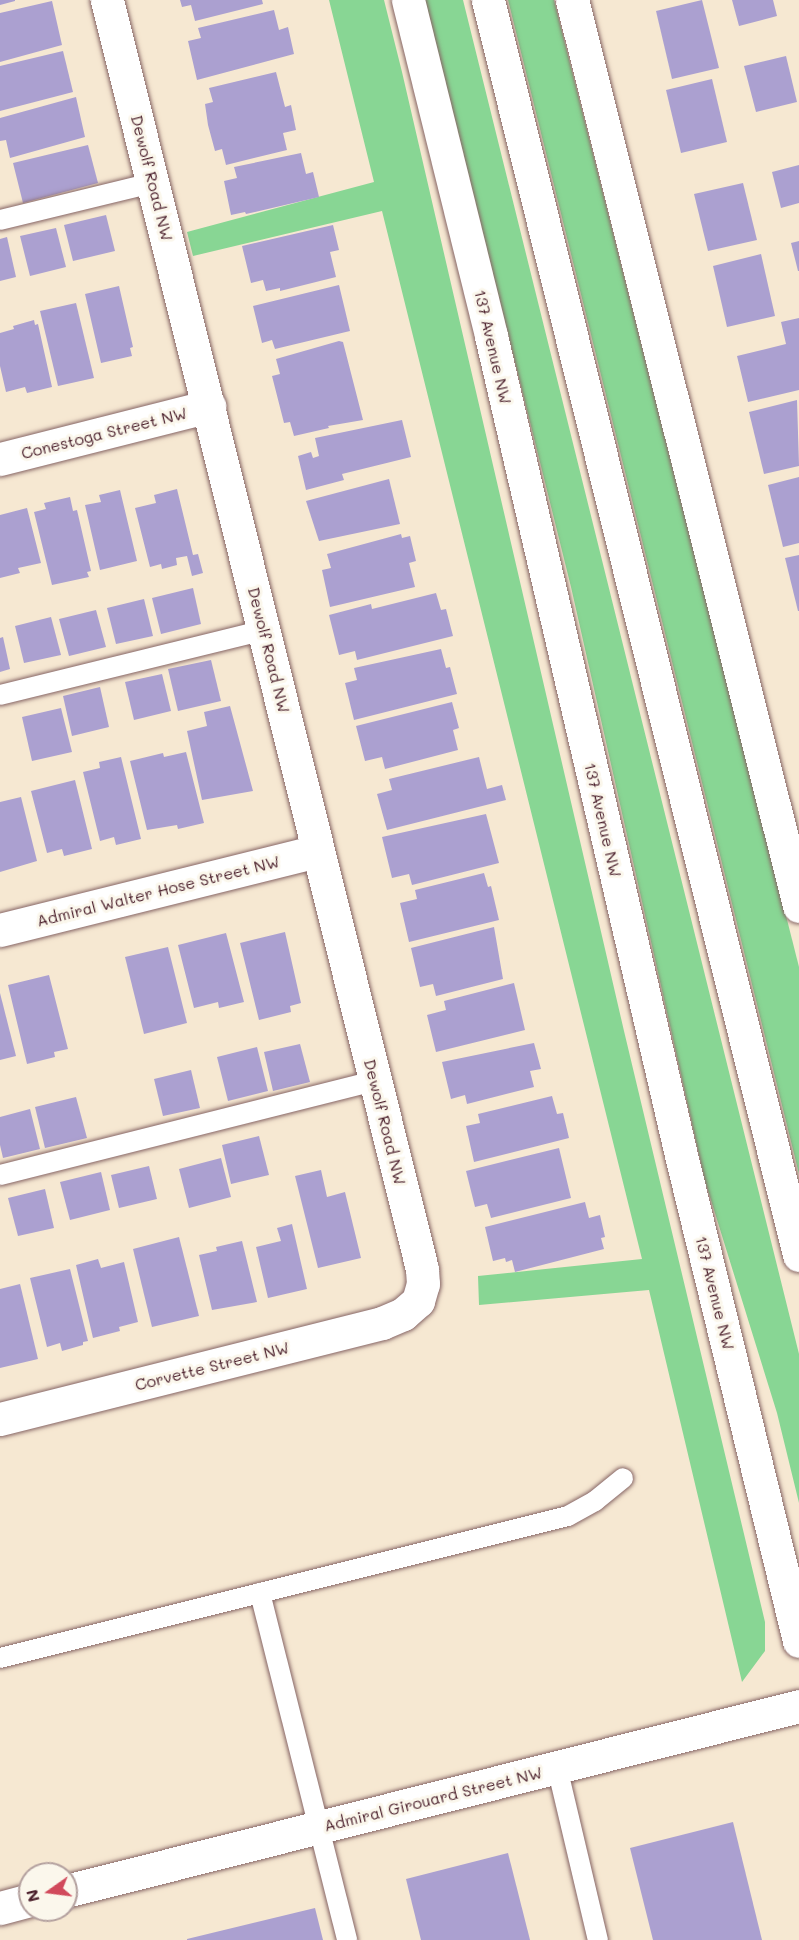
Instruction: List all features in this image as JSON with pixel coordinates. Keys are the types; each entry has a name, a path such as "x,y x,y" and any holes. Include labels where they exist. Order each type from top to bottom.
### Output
{"street":[{"name":"Dewolf Road NW","path":"107,0 422,1269 423,1284 418,1301"},
{"name":"137 Avenue NW","path":"408,0 491,336 681,1155 799,1641"},
{"path":"488,0 799,1255"},
{"path":"572,0 799,906"},
{"name":"Conestoga Street NW","path":"0,459 209,406"},
{"name":"Admiral Walter Hose Street NW","path":"0,930 317,851"},
{"name":"Corvette Street NW","path":"0,1419 382,1323 403,1314 418,1301"},
{"name":"Admiral Girouard Street NW","path":"78,1888 799,1706"},
{"path":"0,1908 18,1903"}],"lane":[{"path":"0,220 152,183"},
{"path":"0,695 264,630"},
{"path":"0,1175 375,1081"},
{"path":"0,1658 568,1516 595,1501 623,1478"},
{"path":"260,1593 347,1940"},
{"path":"557,1767 598,1940"}],"green space":[{"path":"329,0 384,0 402,72 624,1031 765,1622 765,1651 742,1682 649,1290 479,1305 478,1276 642,1259 382,211 193,256 187,232 374,182"},
{"path":"425,0 463,0 799,1354 799,1503 777,1413 705,1181 571,587"},
{"path":"508,0 554,0 799,967 799,1174"}],"building":[{"path":"0,0 15,0 15,1 0,5"},
{"path":"180,0 262,0 263,4 195,21 191,5 182,7"},
{"path":"702,0 719,68 672,79 656,11"},
{"path":"732,0 773,0 777,16 739,26"},
{"path":"52,1 62,45 0,62 0,13"},
{"path":"274,10 279,30 288,27 294,54 197,80 188,41 201,38 198,28"},
{"path":"63,51 73,92 0,111 0,66"},
{"path":"786,56 797,102 756,112 744,66"},
{"path":"276,72 285,107 291,105 296,130 283,133 287,150 226,165 222,149 215,151 208,125 205,104 213,102 209,88"},
{"path":"712,79 727,142 681,153 666,90"},
{"path":"76,97 85,137 10,158 6,140 0,141 0,118"},
{"path":"88,145 98,183 23,203 13,163"},
{"path":"301,153 306,174 313,172 319,197 246,214 245,212 231,215 224,181 237,178 234,167"},
{"path":"799,165 799,203 781,208 772,172"},
{"path":"743,183 757,240 708,251 694,194"},
{"path":"106,215 115,251 73,261 64,225"},
{"path":"333,225 339,250 330,252 336,277 280,291 280,288 266,291 263,280 251,283 242,246"},
{"path":"56,228 66,267 30,276 20,236"},
{"path":"7,237 16,277 0,281 0,239"},
{"path":"799,241 799,271 798,271 791,243"},
{"path":"761,254 775,316 727,327 713,266"},
{"path":"339,285 350,331 275,349 272,340 262,343 253,306"},
{"path":"119,286 133,347 130,348 132,356 101,363 85,294"},
{"path":"76,303 94,378 58,386 40,311"},
{"path":"799,318 799,390 748,402 737,356 786,344 781,322"},
{"path":"34,320 35,325 38,324 52,387 27,393 25,387 6,392 0,366 0,333 14,329 13,326"},
{"path":"339,341 343,342 363,420 328,426 329,428 294,436 290,422 284,423 272,376 280,374 276,359"},
{"path":"797,400 799,466 764,474 749,412"},
{"path":"402,420 411,457 342,474 344,480 306,490 298,456 311,452 313,458 319,456 315,438"},
{"path":"799,477 799,543 783,547 768,485"},
{"path":"389,479 400,524 319,541 306,501"},
{"path":"177,489 193,555 198,554 203,573 192,576 187,556 176,558 177,565 162,569 161,564 150,567 135,508 156,503 154,495"},
{"path":"120,490 137,561 100,570 85,505 101,502 99,495"},
{"path":"70,497 73,511 77,510 91,571 87,572 89,577 52,585 34,512 46,509 44,503"},
{"path":"27,508 41,563 18,568 20,573 0,578 0,515"},
{"path":"401,534 402,538 410,536 416,561 409,563 415,587 330,607 322,570 331,568 327,554"},
{"path":"799,555 799,611 798,611 785,558"},
{"path":"193,588 201,624 161,634 152,598"},
{"path":"436,593 441,610 446,609 453,636 357,660 355,651 339,655 329,615 371,604 372,609"},
{"path":"144,599 153,636 116,644 107,608"},
{"path":"96,610 106,647 69,656 59,619"},
{"path":"51,617 61,655 24,663 15,626"},
{"path":"3,637 10,669 0,672 0,638"},
{"path":"441,649 446,668 450,667 457,694 354,720 345,683 357,680 354,668"},
{"path":"211,660 221,701 178,711 168,669"},
{"path":"162,674 171,711 134,720 125,682"},
{"path":"100,687 109,727 72,736 63,696"},
{"path":"452,702 459,728 453,730 458,750 385,769 382,757 365,761 356,726"},
{"path":"230,706 253,791 202,800 187,731 207,726 204,712"},
{"path":"61,708 72,752 32,761 22,717"},
{"path":"186,752 204,823 178,829 177,825 147,830 130,761 163,753 164,757"},
{"path":"121,757 141,839 116,845 114,837 100,841 83,772 100,768 99,762"},
{"path":"479,757 487,789 502,785 506,800 387,830 377,794 392,790 389,779"},
{"path":"75,780 92,849 64,856 62,849 47,853 31,791"},
{"path":"21,797 37,861 0,872 0,802"},
{"path":"486,814 499,863 412,885 409,874 392,878 382,837"},
{"path":"484,873 488,887 491,886 499,920 409,942 400,903 417,899 415,890"},
{"path":"494,927 503,979 436,996 433,984 420,987 411,948"},
{"path":"285,932 301,1003 290,1006 291,1012 259,1020 240,943"},
{"path":"226,933 244,1002 219,1008 218,1002 194,1008 178,945"},
{"path":"168,947 187,1023 144,1034 125,957"},
{"path":"49,975 68,1049 54,1052 55,1057 27,1064 8,985"},
{"path":"514,983 525,1030 436,1052 427,1015 446,1010 444,1001"},
{"path":"0,993 16,1056 0,1060"},
{"path":"534,1043 541,1069 530,1071 534,1087 467,1104 465,1095 451,1099 442,1062"},
{"path":"300,1044 310,1082 273,1091 264,1052"},
{"path":"257,1047 268,1091 228,1101 217,1057"},
{"path":"191,1070 200,1108 163,1116 154,1079"},
{"path":"552,1096 557,1114 563,1113 569,1138 474,1162 466,1126 480,1123 478,1114"},
{"path":"76,1097 87,1138 45,1148 35,1107"},
{"path":"30,1109 40,1149 3,1158 0,1145 0,1117"},
{"path":"259,1136 269,1175 231,1184 222,1145"},
{"path":"559,1148 571,1198 491,1218 487,1204 475,1207 466,1171"},
{"path":"221,1158 231,1197 189,1208 179,1169"},
{"path":"149,1166 157,1199 119,1208 111,1175"},
{"path":"321,1170 327,1197 345,1192 361,1258 318,1268 295,1176"},
{"path":"101,1172 110,1210 70,1220 60,1182"},
{"path":"45,1189 54,1228 18,1236 8,1198"},
{"path":"585,1202 589,1218 600,1215 605,1237 601,1238 604,1249 515,1272 512,1260 506,1262 505,1258 493,1261 485,1227"},
{"path":"292,1224 307,1289 268,1298 256,1247 281,1241 277,1228"},
{"path":"179,1237 199,1316 152,1327 133,1249"},
{"path":"242,1241 257,1302 212,1310 199,1255 217,1251 216,1247"},
{"path":"98,1259 101,1268 124,1262 138,1322 119,1327 120,1331 93,1338 76,1265"},
{"path":"70,1269 88,1341 83,1342 83,1345 62,1351 60,1343 47,1347 30,1278"},
{"path":"20,1284 38,1359 0,1368 0,1289"},
{"path":"733,1822 762,1940 653,1940 630,1848"},
{"path":"508,1853 530,1940 421,1940 406,1879"},
{"path":"315,1908 323,1940 187,1940 187,1939"}]}
